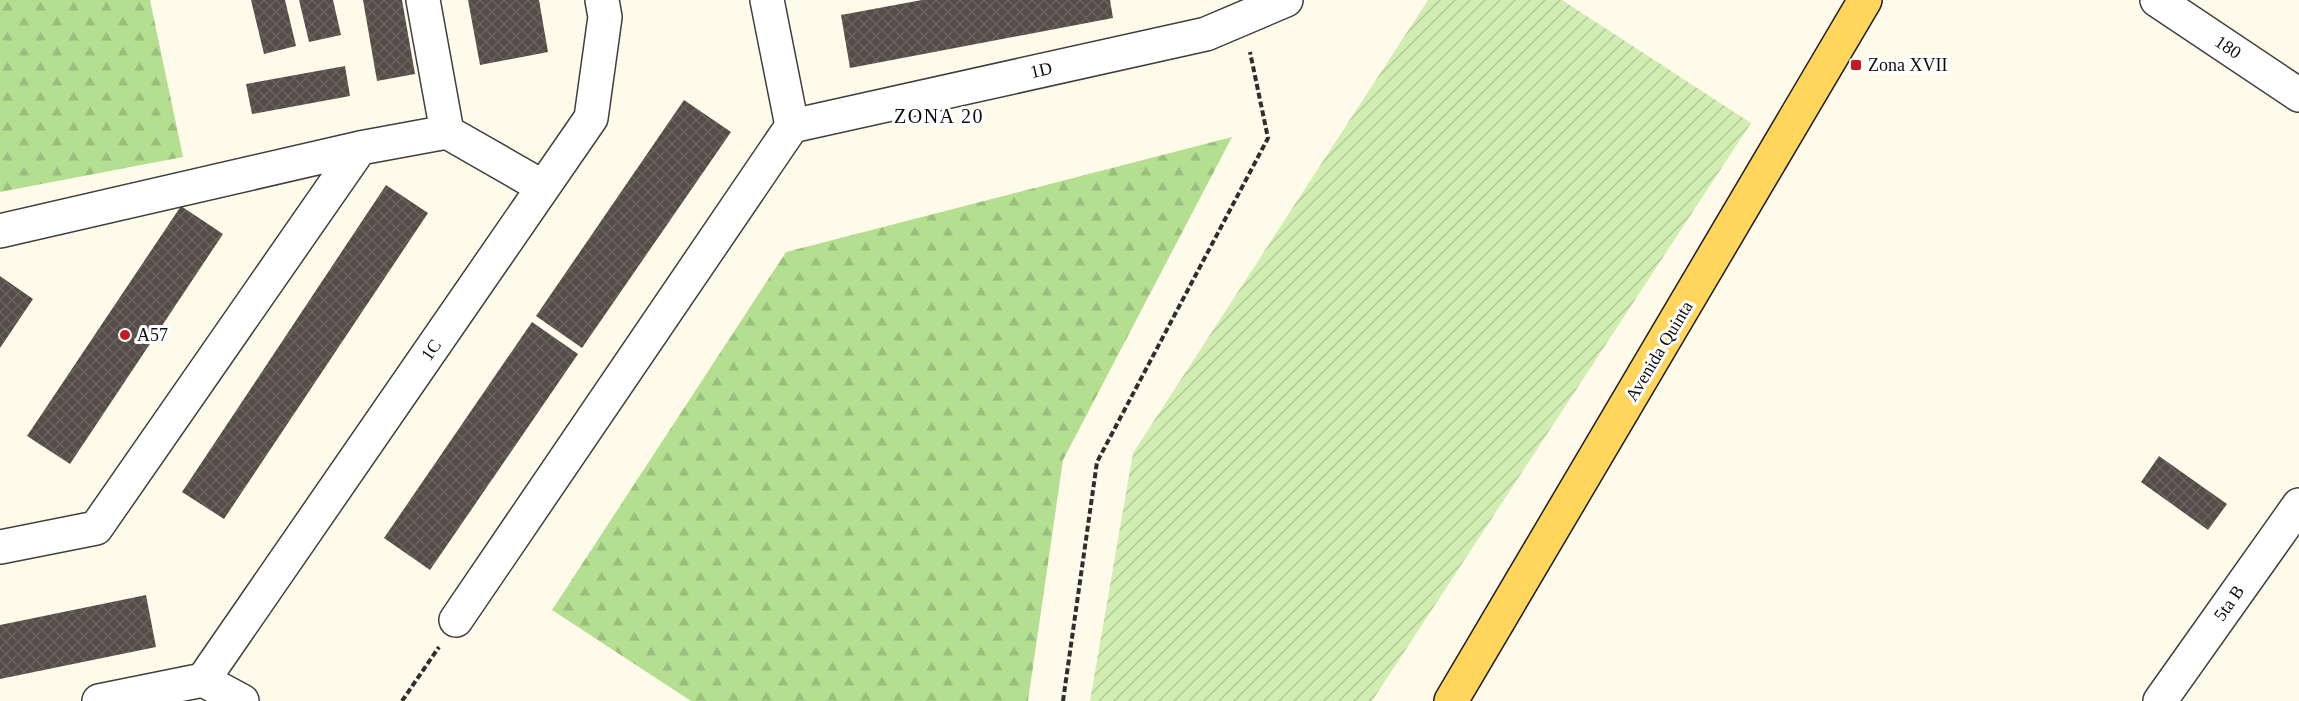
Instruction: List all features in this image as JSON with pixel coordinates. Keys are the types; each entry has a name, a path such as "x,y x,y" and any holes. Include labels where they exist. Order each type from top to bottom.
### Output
{"main road":[{"name":"Avenida Quinta","path":"1451,701 1865,0"}],"street":[{"path":"423,0 447,132"},
{"name":"1C","path":"203,680 591,118 605,17 602,0"},
{"path":"456,620 792,126 767,0"},
{"name":"1D","path":"792,126 1206,34 1286,0"},
{"name":"180","path":"2157,0 2299,95"},
{"path":"0,231 360,148 447,132 543,187"},
{"path":"0,547 96,528 360,148"},
{"name":"5ta B","path":"2160,701 2299,505"},
{"path":"99,701 203,680 242,701"}],"path":[{"path":"1063,701 1097,462 1268,138 1243,19"},
{"path":"402,701 456,620"}],"green space":[{"path":"0,0 150,0 183,157 0,192"},
{"path":"1428,0 1562,0 1751,123 1372,701 1090,701 1133,453"},
{"path":"1232,137 1063,460 1028,701 691,701 552,610 786,252"}],"building":[{"path":"251,0 285,0 296,46 264,54"},
{"path":"299,0 333,0 341,35 309,42"},
{"path":"363,0 402,0 415,74 377,81"},
{"path":"468,0 539,0 548,52 480,65"},
{"path":"922,0 1110,0 1113,18 850,68 841,15"},
{"path":"345,66 350,96 252,114 246,84"},
{"path":"684,100 731,132 582,348 536,316"},
{"path":"386,185 428,213 224,519 182,492"},
{"name":"A57","path":"181,206 223,234 70,464 27,436"},
{"path":"0,276 33,299 0,348"},
{"path":"532,322 578,354 430,570 384,538"},
{"path":"2159,456 2227,504 2208,530 2141,482"},
{"path":"146,595 156,647 0,679 0,625"}],"place":[{"name":"Zona XVII","path":"1856,65"},
{"name":"A57","path":"125,335"}],"district":[{"name":"ZONA 20","path":"939,116"}]}
